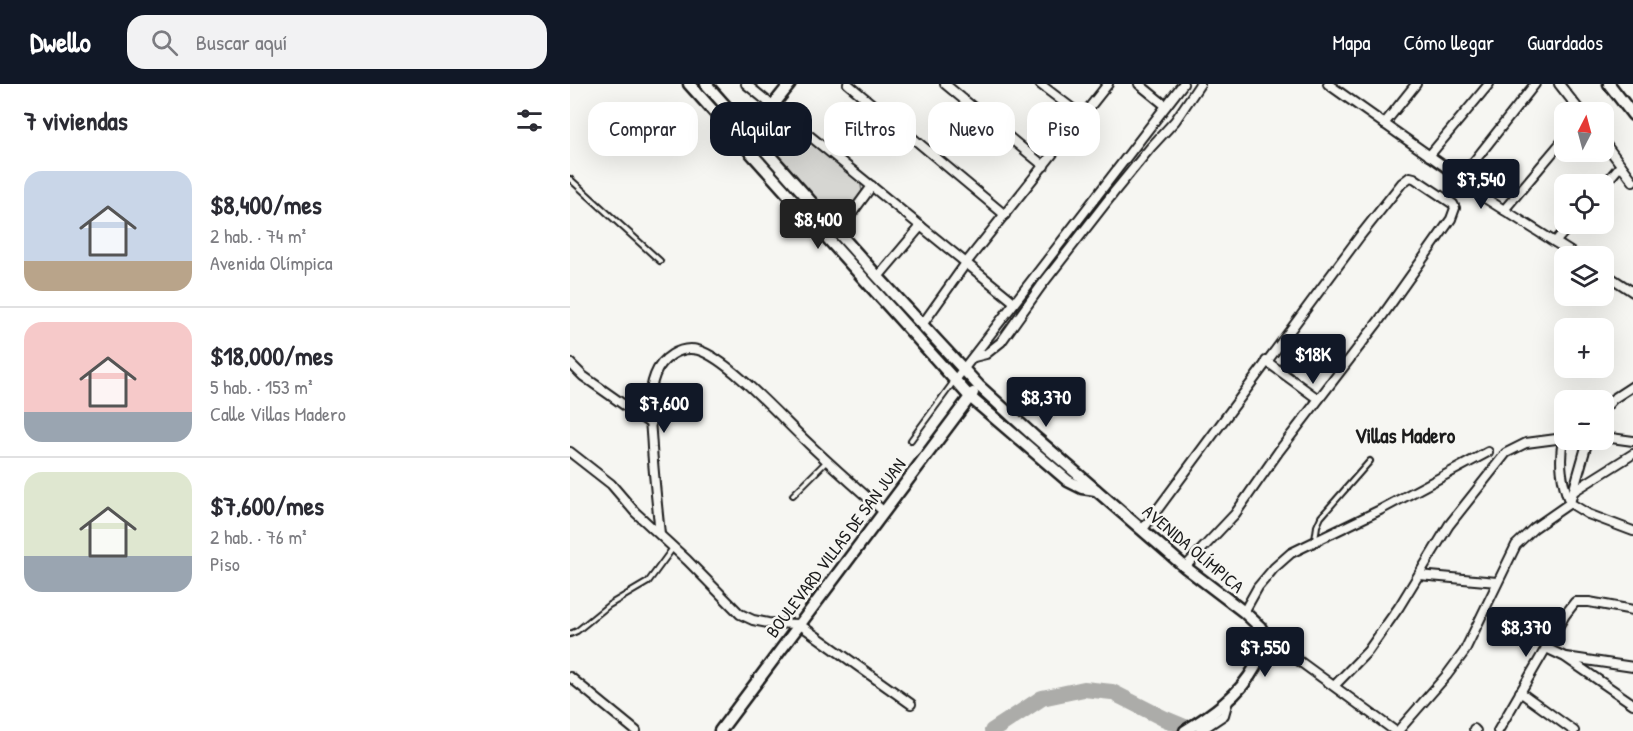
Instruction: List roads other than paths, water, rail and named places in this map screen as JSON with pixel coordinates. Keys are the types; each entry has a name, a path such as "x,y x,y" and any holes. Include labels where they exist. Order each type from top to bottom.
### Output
{"street":[{"name":"AVENIDA OLÍMPICA","path":"689,84 710,108"},
{"name":"AVENIDA OLÍMPICA","path":"706,84 723,102"},
{"path":"746,84 768,102"},
{"path":"776,102 790,84"},
{"path":"848,84 1005,215"},
{"path":"945,84 1044,166"},
{"path":"1040,84 1064,102"},
{"path":"1093,102 1108,84"},
{"path":"1139,84 1166,106"},
{"path":"955,380 1183,84"},
{"path":"974,357 986,354 1001,342 1041,286 1151,147 1175,121 1200,84"},
{"path":"1328,84 1340,87 1384,124 1461,178 1485,198 1561,246"},
{"path":"1384,124 1416,84"},
{"path":"1429,156 1489,84"},
{"path":"1461,178 1535,84"},
{"path":"1559,84 1573,102"},
{"path":"1609,84 1633,115"},
{"path":"812,138 1014,302"},
{"path":"1504,210 1554,151"},
{"name":"AVENIDA OLÍMPICA","path":"753,156 970,397 1068,481 1082,488 1097,490"},
{"name":"AVENIDA OLÍMPICA","path":"771,156 878,277 979,386 1185,567 1244,612 1260,627 1265,636"},
{"path":"922,325 966,263 1052,156"},
{"path":"1614,156 1633,181"},
{"path":"1613,174 1621,165"},
{"path":"1143,529 1266,361 1406,179 1410,177 1420,181 1453,204 1455,208 1451,219 1384,313 1318,399 1235,514 1185,567"},
{"path":"847,220 872,186"},
{"path":"878,277 921,226"},
{"path":"1555,242 1562,234"},
{"path":"1614,280 1633,292"},
{"path":"660,534 651,424 651,389 660,365 681,350 696,350 719,360 826,461 883,511"},
{"path":"1266,361 1318,399"},
{"path":"570,363 583,376 651,424"},
{"name":"BOULEVARD VILLAS DE SAN JUAN","path":"720,731 979,386"},
{"path":"1614,398 1633,386"},
{"path":"1614,438 1633,441"},
{"path":"1334,686 1368,651 1419,575 1449,525 1506,453 1526,443 1554,439"},
{"path":"1563,450 1561,473 1570,503 1588,514 1633,531"},
{"path":"1185,731 1227,704 1254,668 1265,636 1396,731 1447,675 1464,652 1516,545 1534,528 1570,503 1585,450"},
{"path":"570,452 611,484 635,512 674,547 741,614 753,620 768,623 799,624 911,704"},
{"path":"1244,612 1258,587 1291,553 1380,510 1488,452"},
{"path":"1574,491 1633,454"},
{"path":"1419,575 1497,582"},
{"path":"1498,731 1570,607 1575,603 1589,602 1633,610"},
{"path":"1546,648 1565,657 1633,704"},
{"path":"1565,657 1633,667"},
{"path":"570,677 636,731"},
{"path":"1520,692 1574,731"},
{"path":"1200,731 1224,715 1227,704"}],"lane":[{"path":"570,179 660,261"},
{"path":"911,440 955,380"},
{"path":"793,495 826,461"},
{"path":"1314,540 1322,516 1370,461"},
{"path":"570,634 609,605 648,582 674,547"}],"waterway":[{"path":"992,731 1042,698 1084,689 1112,692 1194,731"}],"district":[{"name":"Villas Madero","path":"1405,436"}]}
